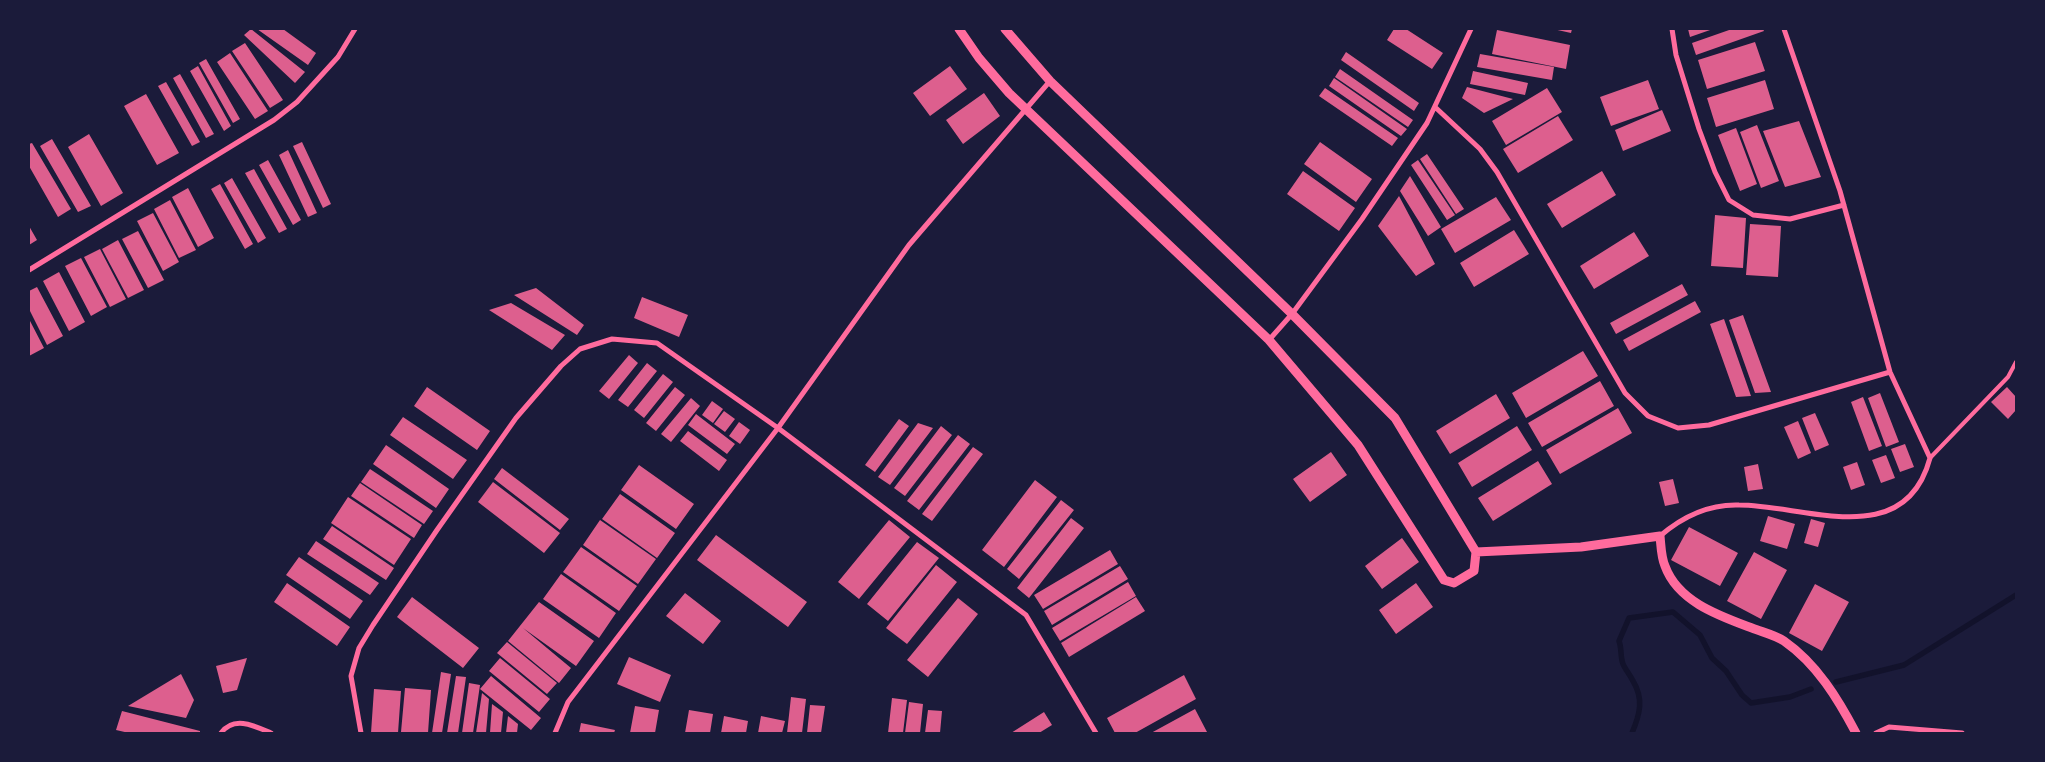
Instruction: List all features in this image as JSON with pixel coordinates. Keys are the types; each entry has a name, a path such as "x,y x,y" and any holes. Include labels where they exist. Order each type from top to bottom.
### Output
{"street":[{"path":"29,270 274,120 297,102 338,57 354,29"},
{"path":"959,29 979,58 1026,109 1269,340 1358,445 1444,580 1454,583 1474,571 1476,552 1395,418 1292,314 1050,81 1005,29"},
{"path":"1269,340 1292,314 1362,219 1427,124 1470,29"},
{"path":"1672,29 1676,56 1699,129 1715,172 1729,200 1752,215 1790,219 1844,204"},
{"path":"1476,552 1581,547 1660,536 1673,525 1693,514 1712,508 1739,505 1835,518 1881,513 1889,511 1908,500 1919,482 1930,458 1890,372 1844,204 1784,29"},
{"path":"555,733 568,702 778,428 909,245 1050,81"},
{"path":"1435,107 1480,149 1497,172 1625,393 1648,416 1678,428 1708,425 1890,372"},
{"path":"361,733 351,676 359,648 437,530 516,418 561,366 580,349 612,339 657,343 778,428 1026,615 1096,733"},
{"path":"1660,536 1665,565 1672,579 1684,592 1712,613 1782,640 1828,684 1856,733"},
{"path":"221,733 225,728 234,723 249,724 271,733"},
{"path":"1876,733 1889,727 1962,733"}],"lane":[{"path":"1930,458 2008,377 2016,362"}],"building":[{"path":"251,29 305,72 295,83 244,35"},
{"path":"257,29 283,29 316,53 308,65"},
{"path":"1394,29 1406,29 1443,53 1432,69 1387,40"},
{"path":"1553,29 1572,29 1571,33"},
{"path":"1688,29 1713,29 1690,37"},
{"path":"1732,29 1763,29 1764,31 1696,55 1692,43"},
{"path":"1497,30 1570,45 1566,69 1492,54"},
{"path":"1755,42 1765,71 1707,89 1698,60"},
{"path":"245,43 283,100 270,108 232,51"},
{"path":"1346,52 1419,103 1414,111 1341,60"},
{"path":"230,53 268,111 255,119 217,62"},
{"path":"1480,54 1554,67 1552,80 1477,67"},
{"path":"206,59 240,119 233,123 199,63"},
{"path":"198,66 231,126 224,131 190,71"},
{"path":"950,66 967,89 930,116 913,93"},
{"path":"1340,69 1413,120 1408,127 1335,77"},
{"path":"1473,71 1528,83 1525,95 1470,84"},
{"path":"180,74 214,134 206,138 173,78"},
{"path":"1334,78 1407,129 1401,136 1329,86"},
{"path":"1648,80 1659,109 1611,126 1600,97"},
{"path":"1765,80 1774,109 1716,127 1707,98"},
{"path":"166,82 200,142 192,146 158,86"},
{"path":"1467,87 1513,99 1484,113 1462,98"},
{"path":"1325,88 1398,138 1392,146 1319,96"},
{"path":"1547,88 1562,112 1506,145 1492,121"},
{"path":"984,93 1000,116 963,144 946,120"},
{"path":"146,94 179,153 157,165 124,106"},
{"path":"1662,110 1671,131 1623,151 1615,130"},
{"path":"1558,116 1573,140 1518,173 1503,149"},
{"path":"1799,121 1821,177 1785,187 1763,131"},
{"path":"1757,125 1779,181 1761,188 1740,132"},
{"path":"1736,128 1757,184 1740,191 1718,135"},
{"path":"89,134 123,193 101,206 68,147"},
{"path":"52,139 91,206 78,212 40,146"},
{"path":"302,142 331,204 323,208 293,146"},
{"path":"1320,142 1372,179 1356,202 1304,164"},
{"path":"32,143 71,209 58,217 29,166 29,144"},
{"path":"288,150 317,213 308,217 279,155"},
{"path":"1427,154 1464,209 1456,214 1420,159"},
{"path":"268,160 301,220 293,225 259,165"},
{"path":"1418,160 1455,215 1447,220 1411,165"},
{"path":"254,169 287,229 279,233 245,173"},
{"path":"1303,171 1355,208 1339,231 1287,194"},
{"path":"1602,171 1616,195 1562,228 1547,204"},
{"path":"1410,176 1441,227 1428,236 1400,191"},
{"path":"232,178 266,238 258,243 224,183"},
{"path":"220,184 253,244 245,249 211,189"},
{"path":"188,188 214,238 198,247 172,197"},
{"path":"1399,196 1435,264 1416,276 1378,226"},
{"path":"1496,197 1511,220 1455,253 1441,229"},
{"path":"170,200 196,250 179,258 154,209"},
{"path":"153,213 179,262 163,271 137,221"},
{"path":"1715,215 1746,218 1743,268 1711,266"},
{"path":"1750,224 1781,226 1778,277 1746,275"},
{"path":"29,226 37,240 29,245"},
{"path":"1514,230 1529,254 1474,287 1460,263"},
{"path":"138,231 164,280 148,288 122,239"},
{"path":"1634,232 1649,256 1594,289 1580,266"},
{"path":"118,240 144,290 128,298 102,249"},
{"path":"100,249 126,299 110,307 84,257"},
{"path":"81,258 107,307 91,316 65,266"},
{"path":"59,272 85,322 69,331 43,281"},
{"path":"1682,284 1688,295 1616,334 1610,323"},
{"path":"37,287 63,336 47,345 29,309 29,291"},
{"path":"536,288 584,325 577,335 514,295"},
{"path":"642,297 688,315 679,337 634,318"},
{"path":"1695,301 1701,312 1629,351 1623,340"},
{"path":"511,303 565,335 552,350 489,310"},
{"path":"1743,315 1771,392 1755,393 1729,320"},
{"path":"29,319 44,348 29,356"},
{"path":"1724,319 1751,396 1736,397 1710,324"},
{"path":"1583,351 1598,376 1526,418 1512,393"},
{"path":"629,355 638,363 609,399 599,391"},
{"path":"647,363 657,371 628,407 618,400"},
{"path":"663,374 673,382 644,418 634,410"},
{"path":"1600,381 1614,406 1542,447 1528,423"},
{"path":"427,387 490,431 477,450 414,406"},
{"path":"675,387 685,395 656,431 646,423"},
{"path":"2007,387 2016,397 2016,410 2008,419 1991,402"},
{"path":"1880,393 1899,442 1886,447 1868,398"},
{"path":"1496,394 1510,418 1450,454 1436,431"},
{"path":"1863,397 1882,446 1869,451 1851,402"},
{"path":"691,398 700,406 671,442 661,434"},
{"path":"712,401 723,409 713,423 702,415"},
{"path":"1618,408 1632,433 1560,474 1546,450"},
{"path":"724,411 735,419 725,432 714,424"},
{"path":"1815,413 1829,445 1815,451 1802,418"},
{"path":"696,414 735,444 727,454 688,425"},
{"path":"403,417 467,460 453,479 390,435"},
{"path":"899,419 909,426 875,472 865,465"},
{"path":"1798,421 1811,453 1798,459 1784,427"},
{"path":"739,422 750,430 740,444 729,436"},
{"path":"918,423 933,428 890,485 878,477"},
{"path":"941,426 952,435 905,496 894,488"},
{"path":"1517,426 1532,450 1472,487 1458,463"},
{"path":"688,431 727,460 719,471 680,441"},
{"path":"958,435 970,444 919,510 907,501"},
{"path":"1905,444 1914,467 1900,472 1891,449"},
{"path":"386,445 449,489 436,508 373,464"},
{"path":"973,447 983,454 932,521 922,514"},
{"path":"1331,452 1347,475 1310,502 1293,479"},
{"path":"1886,455 1895,478 1881,483 1872,460"},
{"path":"1538,461 1552,484 1493,521 1478,498"},
{"path":"1857,462 1865,485 1851,490 1843,467"},
{"path":"1758,464 1763,489 1748,491 1744,467"},
{"path":"639,465 694,504 676,529 621,490"},
{"path":"502,468 569,519 560,530 494,479"},
{"path":"370,469 433,511 424,524 361,482"},
{"path":"1673,479 1679,503 1665,506 1659,482"},
{"path":"1035,480 1057,497 1004,567 982,550"},
{"path":"493,482 560,533 544,553 478,502"},
{"path":"360,483 422,525 414,538 351,496"},
{"path":"620,494 675,533 657,558 602,519"},
{"path":"348,497 411,539 394,565 331,523"},
{"path":"1061,500 1074,510 1019,579 1007,569"},
{"path":"1768,516 1795,524 1787,549 1760,541"},
{"path":"1071,518 1084,528 1029,598 1017,588"},
{"path":"1811,519 1825,523 1818,547 1804,543"},
{"path":"600,520 656,559 638,584 583,545"},
{"path":"889,520 910,537 859,599 838,582"},
{"path":"332,526 394,568 386,580 323,539"},
{"path":"1689,527 1738,553 1720,586 1671,560"},
{"path":"716,535 807,602 788,627 697,560"},
{"path":"1402,538 1419,562 1382,589 1365,566"},
{"path":"316,541 379,583 370,595 307,554"},
{"path":"917,542 939,558 888,621 867,604"},
{"path":"581,547 637,586 619,611 563,572"},
{"path":"1110,550 1118,564 1043,609 1034,595"},
{"path":"1754,552 1787,570 1761,619 1727,601"},
{"path":"299,557 363,601 350,619 286,575"},
{"path":"936,565 957,582 907,644 886,628"},
{"path":"1120,566 1128,579 1052,625 1044,611"},
{"path":"561,574 616,613 599,638 543,599"},
{"path":"1128,582 1136,596 1060,641 1052,628"},
{"path":"287,583 350,627 337,646 274,602"},
{"path":"1416,583 1433,607 1396,634 1379,610"},
{"path":"1815,584 1849,602 1822,651 1789,633"},
{"path":"685,593 721,621 703,644 666,616"},
{"path":"412,597 479,648 463,668 397,617"},
{"path":"1136,597 1145,611 1069,657 1061,643"},
{"path":"958,598 978,614 928,677 907,660"},
{"path":"539,602 594,641 576,666 523,628 571,668 559,683 508,641"},
{"path":"507,642 557,683 547,694 497,653"},
{"path":"629,657 671,675 660,702 617,684"},
{"path":"247,658 237,690 223,693 216,666"},
{"path":"500,658 550,699 539,712 489,671"},
{"path":"441,672 451,674 442,733 432,733"},
{"path":"181,674 194,700 186,718 128,706"},
{"path":"1184,675 1196,699 1135,733 1115,733 1107,718"},
{"path":"456,676 466,677 458,733 447,733"},
{"path":"491,676 541,718 531,730 480,689"},
{"path":"469,683 480,685 473,733 462,733"},
{"path":"405,688 431,690 428,733 401,732"},
{"path":"374,689 401,691 398,733 371,733"},
{"path":"482,693 489,699 486,733 476,733"},
{"path":"791,697 806,699 802,733 787,733"},
{"path":"892,698 907,700 903,733 888,733"},
{"path":"909,702 923,704 920,733 905,733"},
{"path":"492,704 503,712 501,733 490,733"},
{"path":"810,705 825,706 821,733 807,733"},
{"path":"635,706 659,710 655,733 630,733"},
{"path":"1195,709 1207,732 1151,733"},
{"path":"689,710 713,714 710,733 685,733"},
{"path":"928,710 942,711 940,733 925,733"},
{"path":"122,711 200,731 200,733 129,733 116,730"},
{"path":"1044,712 1052,725 1039,733 1011,733"},
{"path":"508,716 518,724 517,733 506,733"},
{"path":"724,716 748,721 746,733 721,733"},
{"path":"761,716 785,721 782,733 758,733"},
{"path":"581,723 615,730 614,733 579,733"}],"waterway":[{"path":"1836,682 1904,665 2016,595"},
{"path":"1632,733 1639,713 1640,700 1639,694 1623,664 1619,641 1629,618 1673,612 1700,635 1712,658 1726,671 1742,695 1751,703 1790,697 1811,689"}]}
